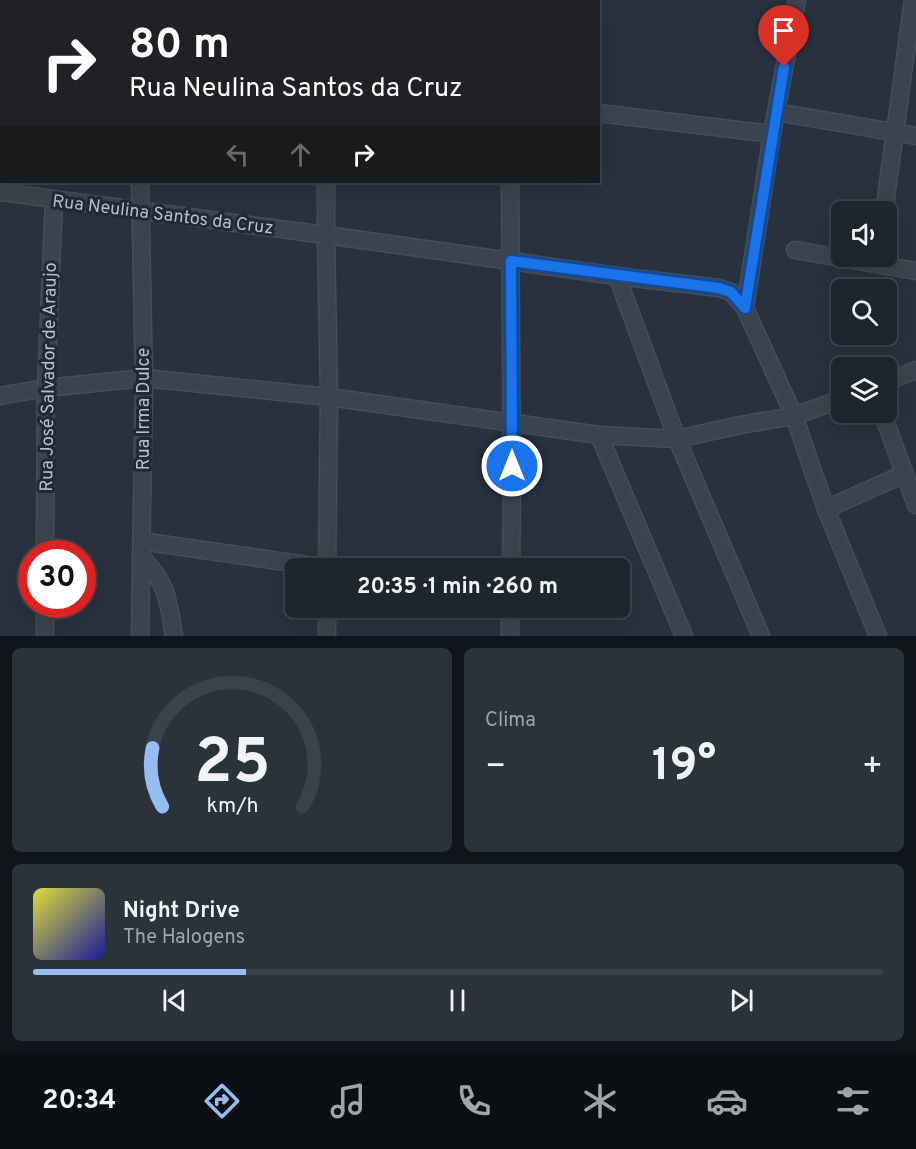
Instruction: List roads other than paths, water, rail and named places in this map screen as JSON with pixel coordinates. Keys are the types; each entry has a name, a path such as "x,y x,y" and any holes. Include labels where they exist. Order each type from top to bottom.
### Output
{"street":[{"path":"797,0 772,134 745,308 794,416 826,509 878,636"},
{"path":"885,201 913,0"},
{"path":"776,112 916,136"},
{"path":"600,113 772,134"},
{"name":"Rua Irma Dulce","path":"140,183 144,378 140,636"},
{"path":"326,183 329,397 327,558"},
{"path":"510,183 511,558"},
{"name":"Rua Neulina Santos da Cruz","path":"0,192 719,288 731,292 745,308"},
{"name":"Rua José Salvador de Araujo","path":"45,540 46,388 54,200"},
{"path":"795,250 831,254"},
{"path":"897,266 916,271"},
{"path":"617,276 677,439 761,636"},
{"path":"897,378 916,370"},
{"path":"0,396 46,388 144,378 329,397 599,435 677,439 794,416 831,403"},
{"path":"886,423 916,505"},
{"path":"599,435 684,636"},
{"path":"826,509 904,474"},
{"path":"141,549 285,564"},
{"path":"141,549 162,581 168,597 174,636"},
{"path":"45,618 45,636"},
{"path":"327,618 327,636"},
{"path":"510,618 510,636"}]}
